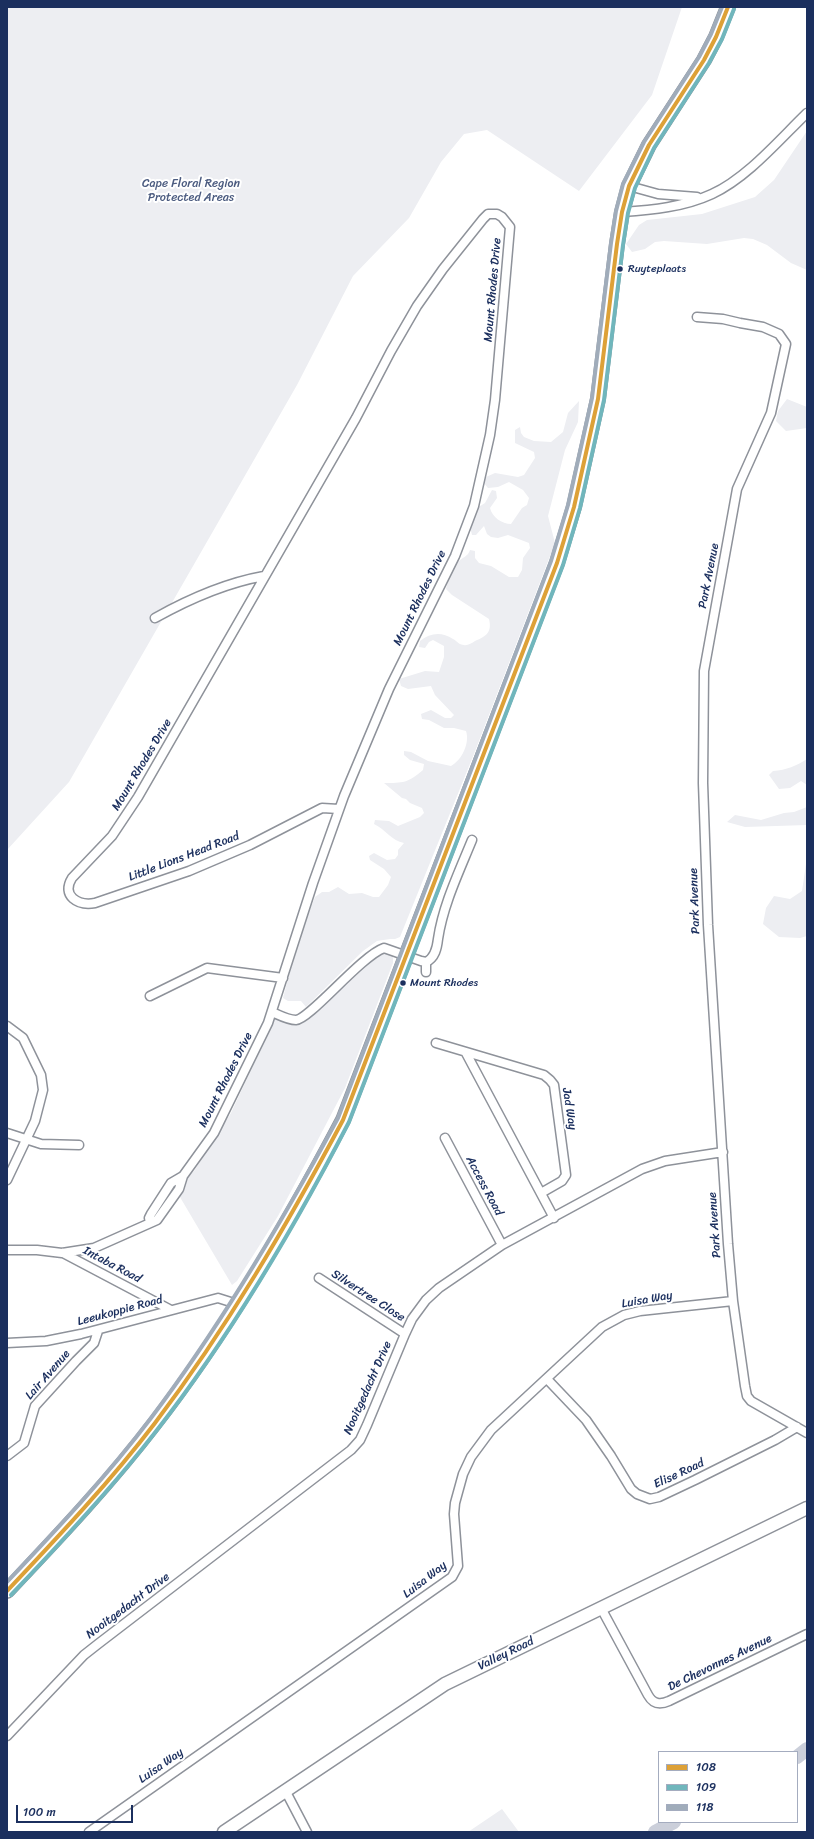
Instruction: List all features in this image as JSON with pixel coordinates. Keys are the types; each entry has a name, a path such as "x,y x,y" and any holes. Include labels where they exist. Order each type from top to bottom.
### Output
{"main road":[{"path":"7,1591 120,1467 180,1390 237,1304 317,1170 343,1120 557,563 574,507 598,399 622,212 629,186 649,145 704,60 716,37 728,7"}],"street":[{"path":"622,212 668,207 704,197 730,184 749,169 807,113"},
{"path":"629,186 658,194 704,197"},
{"name":"Mount Rhodes Drive","path":"70,883 112,836 138,797 264,576 291,533 417,306 443,269 483,219 488,214 497,214 502,217 510,228 495,400 490,435 474,506 455,556 441,587 389,689 339,809 313,883 272,1012 214,1133 183,1176"},
{"name":"Park Avenue","path":"697,317 723,319 763,327 779,334 786,344 771,413 737,489 704,671 703,783 708,925 732,1301 747,1396 754,1403 807,1433"},
{"path":"155,618 174,607 233,582 264,576"},
{"name":"Little Lions Head Road","path":"70,883 69,891 73,899 79,903 95,903 189,871 250,845 322,808 339,809"},
{"path":"426,962 433,957 437,948 442,920 472,840"},
{"path":"272,1012 293,1019 300,1019 378,950 388,948 406,956 426,962"},
{"path":"426,962 426,972"},
{"path":"150,996 208,968 283,978"},
{"path":"7,1026 23,1038 41,1075 43,1090 35,1121 7,1180"},
{"name":"Jad Way","path":"436,1044 544,1075 554,1085 566,1175 562,1181 541,1193"},
{"path":"466,1053 554,1218"},
{"path":"7,1133 26,1141 57,1146 79,1145"},
{"name":"Access Road","path":"445,1138 502,1246"},
{"name":"Nooitgedacht Drive","path":"7,1736 84,1655 351,1450 360,1440 367,1426 412,1319 426,1300 439,1288 502,1246 586,1199 655,1164 723,1152"},
{"name":"Intaba Road","path":"7,1250 37,1250 62,1253 94,1248 150,1222 149,1218 151,1214 171,1183 183,1176"},
{"name":"Intaba Road","path":"62,1253 171,1310"},
{"name":"Silvertree Close","path":"319,1278 405,1334"},
{"name":"Leeukoppie Road","path":"7,1343 61,1338 98,1330 218,1298 237,1304"},
{"name":"Luisa Way","path":"89,1832 452,1577 458,1566 454,1514 455,1503 463,1474 471,1457 491,1430 602,1326 618,1317 640,1311 732,1301"},
{"name":"Lair Avenue","path":"7,1456 24,1443 35,1406 94,1343 98,1330"},
{"name":"Elise Road","path":"547,1379 586,1420 611,1456 631,1489 637,1494 650,1499 659,1497 695,1480 798,1427"},
{"name":"Valley Road","path":"224,1832 445,1684 807,1508"},
{"name":"De Chevonnes Avenue","path":"601,1608 648,1695 651,1700 657,1703 669,1701 807,1634"},
{"path":"285,1790 307,1832"}],"green space":[{"name":"Cape Floral Region Protected Areas","path":"7,7 682,7 652,95 579,191 487,130 464,134 441,162 409,218 353,276 297,385 69,782 7,850"},
{"path":"807,131 807,270 791,263 767,245 753,239 744,238 707,244 664,241 655,242 645,249 632,252 626,244 639,225 647,220 702,214 755,197 774,180"},
{"path":"787,399 807,407 807,428 786,431 776,421 778,411"},
{"path":"579,401 578,422 565,450 548,516 555,543 474,754 400,937 377,941 363,951 306,1007 301,1001 288,1001 283,998 298,940 315,897 322,892 329,892 338,887 349,894 362,893 373,897 379,897 388,885 391,877 384,869 370,860 369,856 374,853 387,860 395,859 398,855 398,850 404,843 396,840 374,824 375,820 389,821 398,826 420,817 424,813 422,808 402,798 384,783 396,783 409,780 423,770 424,764 410,760 404,755 404,751 411,752 428,761 451,766 459,760 466,746 466,731 454,728 444,728 429,720 422,719 421,714 431,710 445,718 451,718 454,715 435,695 431,686 408,689 401,686 399,679 425,671 439,672 444,657 444,646 433,640 429,642 425,648 419,647 420,641 428,636 440,634 449,636 465,645 470,644 488,633 490,627 489,619 452,595 446,589 450,575 455,566 468,554 470,550 475,551 475,558 479,563 491,566 509,577 518,577 522,570 523,558 530,548 529,543 508,535 498,538 491,537 487,534 484,526 476,535 472,535 470,527 471,518 477,508 485,503 492,490 496,491 497,498 490,508 491,511 498,519 508,524 511,524 522,508 527,505 529,498 523,490 509,482 498,487 488,488 484,483 486,477 495,473 518,477 524,475 535,458 534,452 515,443 515,430 520,427 521,433 524,437 534,441 551,442 563,432 568,413"},
{"path":"807,759 807,785 801,781 790,788 779,789 769,775 773,771 783,770 799,764"},
{"path":"807,807 807,825 745,827 727,822 735,815 761,820 784,813 794,812"},
{"path":"806,864 807,936 800,938 779,937 763,924 766,908 774,896 790,899 802,891"},
{"path":"383,951 393,955 393,963 345,1088 278,1216 237,1281 232,1285 174,1187 194,1171 231,1113 275,1018 297,1023 314,1014 364,964"},
{"path":"502,1809 519,1832 468,1832"}],"waterway":[{"path":"798,1756 807,1749"},
{"path":"655,1832 672,1823"}],"transit line":[{"name":"118","path":"7,1582 63,1522 134,1440 177,1382 227,1309 250,1272 295,1196 338,1118 551,561 568,505 592,398 611,243 616,211 623,184 644,142 699,57 711,34 722,7"},
{"name":"108","path":"7,1591 120,1467 181,1387 207,1350 255,1275 278,1237 343,1120 557,563 574,507 598,399 617,244 622,212 629,186 649,145 704,60 716,37 728,7"},
{"name":"109","path":"11,1595 111,1487 172,1411 200,1372 254,1291 303,1207 349,1122 563,565 580,508 604,400 623,245 628,213 635,188 654,148 709,63 722,39 734,9"}],"place":[{"name":"Ruyteplaats","path":"620,269"},
{"name":"Mount Rhodes","path":"403,983"}]}
